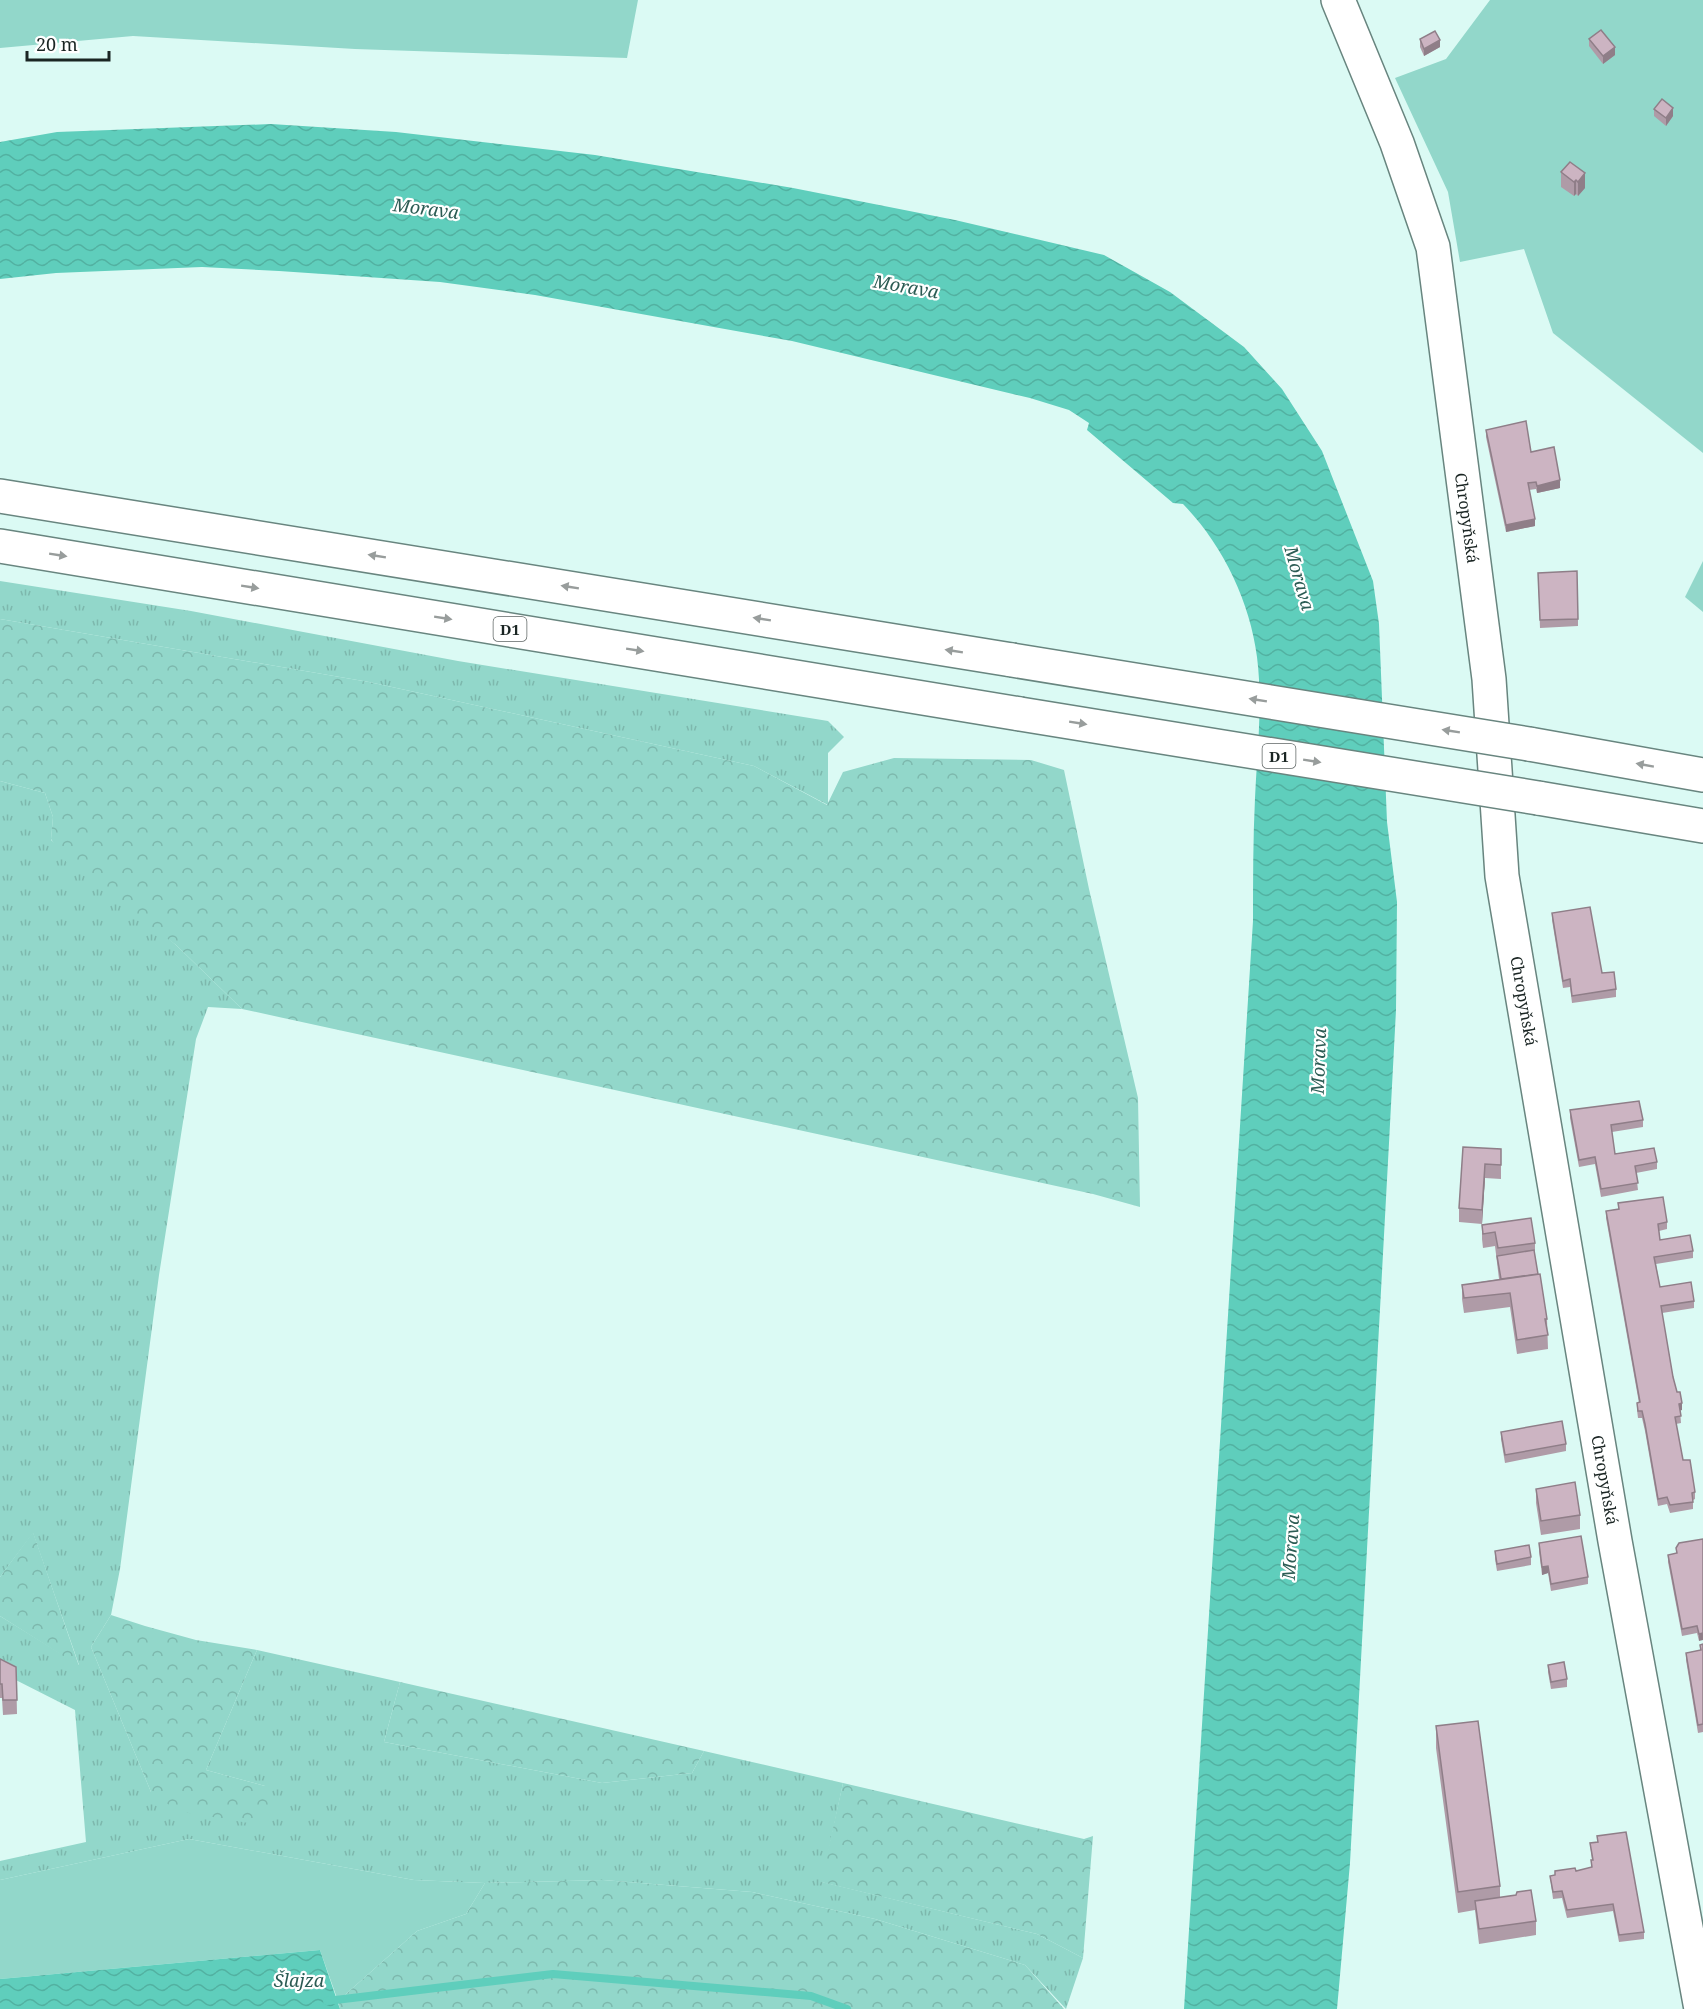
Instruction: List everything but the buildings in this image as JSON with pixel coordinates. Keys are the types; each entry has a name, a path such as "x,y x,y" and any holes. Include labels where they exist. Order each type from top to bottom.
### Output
{"main road":[{"name":"Chropyňská","path":"1338,0 1397,143 1433,247 1489,679 1503,876 1615,1541 1701,2009"},
{"path":"0,496 1529,744 1703,775"},
{"name":"D1","path":"0,546 1703,826"}],"green space":[{"path":"0,0 638,0 627,58 355,49 133,36 0,48"},
{"path":"1490,0 1703,0 1703,453 1553,333 1524,249 1460,262 1448,192 1395,78 1446,59"},
{"path":"1703,561 1703,612 1685,597"},
{"path":"0,581 191,611 458,661 828,721 844,737 828,753 828,805 754,766 369,682 0,619"},
{"path":"0,619 369,682 754,766 827,805 843,772 894,758 1031,760 1064,770 1089,889 1138,1098 1140,1207 1093,1194 242,1009 176,945 67,863 51,839 53,817 45,793 0,781"},
{"path":"0,781 45,793 53,817 51,840 176,945 242,1009 208,1007 196,1039 159,1275 120,1569 111,1615 91,1647 151,1792 265,1786 206,1770 257,1650 400,1682 384,1742 602,1783 692,1773 704,1751 843,1783 822,1882 1037,1934 1083,1958 1066,2009 1025,1965 875,1919 752,1892 603,1880 485,1883 414,1880 189,1839 0,1880 0,1861 86,1842 75,1710 0,1672 0,1616 79,1665 33,1533 0,1577"},
{"path":"33,1532 79,1666 0,1616 0,1577"},
{"path":"111,1615 196,1640 257,1650 206,1770 265,1786 273,1827 177,1811 151,1792 91,1647"},
{"path":"400,1682 704,1751 692,1773 602,1783 384,1742"},
{"path":"843,1783 1084,1839 1093,1836 1083,1958 1037,1934 821,1882"},
{"path":"189,1839 414,1880 485,1883 466,1914 417,1931 338,2001 320,1950 0,1979 0,1880"},
{"path":"603,1880 752,1892 875,1919 1025,1965 1064,2009 340,2009 338,2001 417,1931 466,1914 485,1883"}],"water":[{"name":"Morava","path":"271,124 396,132 595,155 793,188 955,220 1104,255 1170,292 1244,347 1282,389 1322,451 1373,581 1379,624 1387,822 1397,902 1396,1010 1350,1863 1337,2009 1184,2009 1253,921 1254,829 1260,710 1257,657 1248,615 1222,555 1183,504 1173,503 1087,430 1089,423 1069,410 1030,398 792,341 535,295 440,282 202,267 56,273 0,279 0,142 57,132"},
{"name":"Šlajza","path":"320,1950 340,2009 0,2009 0,1979"}],"waterway":[{"path":"327,2001 553,1974 811,1996 847,2009"}]}
